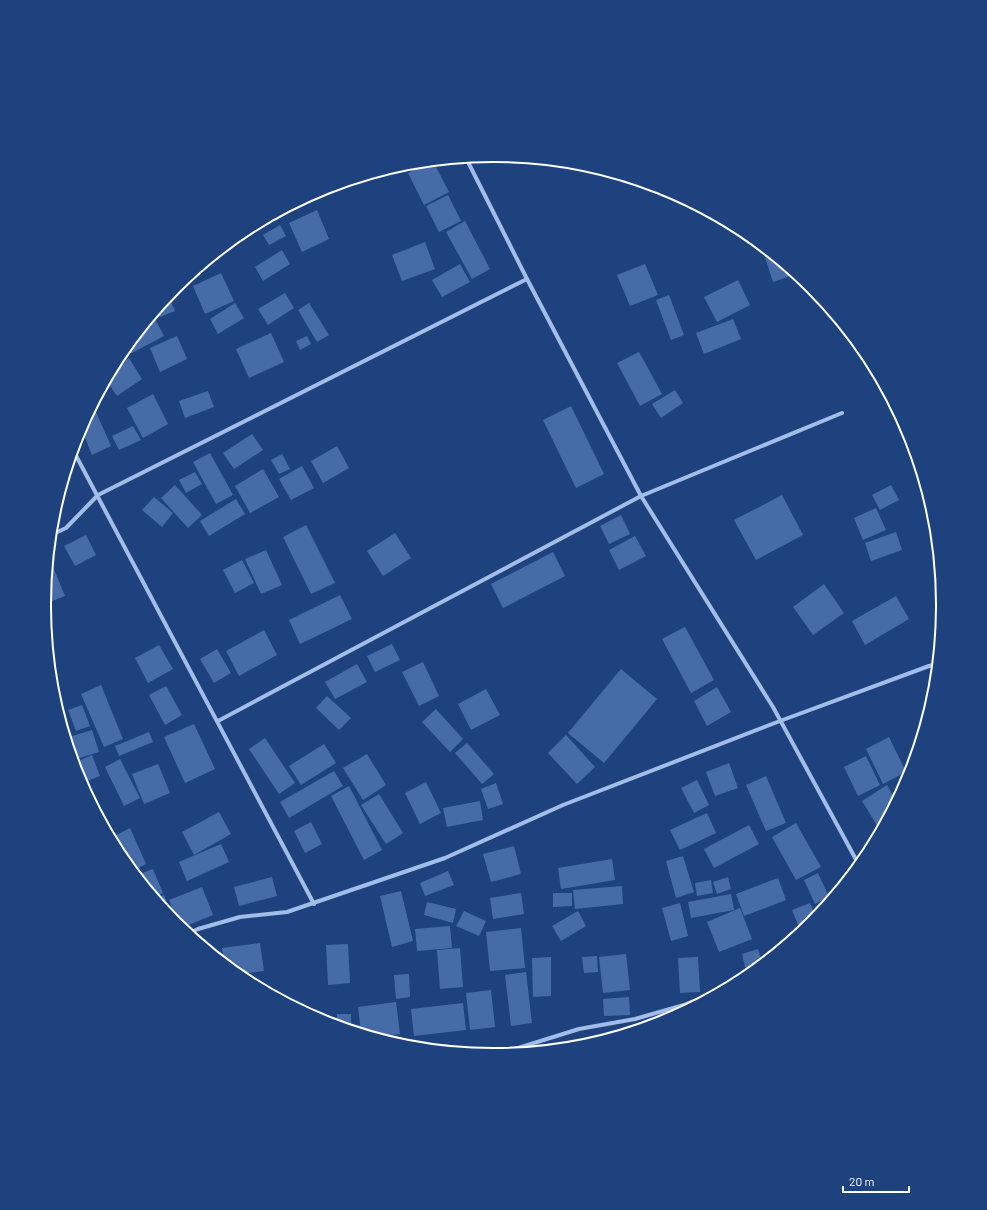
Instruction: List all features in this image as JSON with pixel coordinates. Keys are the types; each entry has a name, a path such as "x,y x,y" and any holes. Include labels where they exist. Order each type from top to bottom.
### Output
{"street":[{"path":"468,163 527,279 641,496 773,707 856,858"},
{"path":"58,532 66,528 98,495 527,279"},
{"path":"218,721 641,496 842,413"},
{"path":"77,457 314,904"},
{"path":"194,931 240,917 287,912 445,858 563,805 780,721 932,665"},
{"path":"521,1047 579,1029 635,1019 680,1006"}],"building":[{"path":"436,166 449,192 424,205 408,173 415,170"},
{"path":"448,195 461,221 439,232 426,206"},
{"path":"317,210 329,239 302,252 289,223"},
{"path":"465,221 490,269 472,279 446,232"},
{"path":"280,225 286,236 269,245 263,235"},
{"path":"425,242 435,269 402,281 392,255"},
{"path":"282,250 290,264 263,281 255,267"},
{"path":"764,255 789,276 773,282"},
{"path":"460,264 470,282 442,297 432,280"},
{"path":"645,264 658,295 630,306 617,275"},
{"path":"221,273 234,301 205,314 193,286"},
{"path":"738,280 750,305 717,322 704,297"},
{"path":"285,293 294,308 268,325 258,309"},
{"path":"669,295 684,335 671,340 656,300"},
{"path":"171,302 175,311 160,317 159,315"},
{"path":"235,303 244,318 218,334 210,319"},
{"path":"309,303 329,335 317,342 298,310"},
{"path":"733,319 741,339 704,354 696,333"},
{"path":"155,320 164,336 129,354"},
{"path":"271,333 284,362 249,378 236,349"},
{"path":"177,336 187,359 160,372 150,348"},
{"path":"307,336 311,344 300,350 296,341"},
{"path":"639,352 662,394 640,406 617,363"},
{"path":"129,358 142,379 117,396 109,385 125,361"},
{"path":"675,390 683,403 661,418 652,404"},
{"path":"208,391 214,407 185,418 179,401"},
{"path":"153,394 168,424 143,438 127,408"},
{"path":"571,406 604,474 576,488 543,420"},
{"path":"96,412 111,446 92,455 85,437"},
{"path":"133,426 141,440 119,450 112,436"},
{"path":"252,434 263,450 234,469 223,453"},
{"path":"337,446 349,468 323,483 311,461"},
{"path":"210,453 233,495 216,504 193,462"},
{"path":"282,454 290,469 279,474 271,460"},
{"path":"302,466 314,488 291,500 279,479"},
{"path":"263,469 279,497 250,513 235,486"},
{"path":"195,472 202,484 186,493 179,480"},
{"path":"175,485 202,515 188,528 161,498"},
{"path":"891,485 899,500 880,510 872,495"},
{"path":"782,495 803,535 756,560 734,520"},
{"path":"154,497 173,513 162,527 142,510"},
{"path":"236,499 245,514 209,536 200,521"},
{"path":"876,508 886,530 863,540 854,518"},
{"path":"621,515 630,534 609,544 600,526"},
{"path":"306,525 335,583 311,594 283,537"},
{"path":"896,532 902,550 871,561 865,543"},
{"path":"395,533 411,558 383,576 367,551"},
{"path":"86,535 96,555 75,566 64,546"},
{"path":"635,536 646,556 619,570 609,550"},
{"path":"266,550 282,585 261,594 245,559"},
{"path":"553,552 565,576 503,608 491,584"},
{"path":"242,560 254,583 235,593 223,570"},
{"path":"53,567 65,596 51,602"},
{"path":"824,584 844,613 813,635 793,607"},
{"path":"340,595 352,619 300,644 289,620"},
{"path":"896,596 909,619 865,645 852,621"},
{"path":"685,627 714,680 691,693 662,639"},
{"path":"264,630 277,655 239,676 226,651"},
{"path":"392,644 400,660 375,672 367,656"},
{"path":"159,645 173,669 148,683 135,658"},
{"path":"217,649 231,673 214,683 200,659"},
{"path":"423,662 439,696 419,706 402,672"},
{"path":"357,664 367,682 335,699 325,682"},
{"path":"621,669 657,699 604,763 568,733"},
{"path":"101,685 123,739 104,747 81,694"},
{"path":"166,686 182,715 165,725 149,695"},
{"path":"717,687 731,712 707,726 694,701"},
{"path":"486,689 500,715 471,730 458,704"},
{"path":"327,696 351,718 339,730 316,708"},
{"path":"82,705 90,726 76,731 68,710"},
{"path":"436,709 463,739 450,752 422,722"},
{"path":"194,724 215,769 185,783 164,737"},
{"path":"92,730 99,752 79,758 71,736"},
{"path":"149,732 153,742 119,756 115,746"},
{"path":"566,735 595,767 577,784 548,753"},
{"path":"889,737 904,768 902,774 883,784 866,749"},
{"path":"265,738 295,783 279,794 249,749"},
{"path":"467,743 494,774 482,784 455,753"},
{"path":"324,744 336,763 301,785 289,766"},
{"path":"367,754 386,785 363,800 343,768"},
{"path":"92,755 100,776 88,781 80,761"},
{"path":"866,756 880,785 858,796 844,767"},
{"path":"120,759 140,798 124,806 105,767"},
{"path":"729,763 738,788 715,796 706,772"},
{"path":"158,764 170,793 144,804 132,774"},
{"path":"334,771 343,786 289,818 280,802"},
{"path":"766,776 786,823 766,831 746,785"},
{"path":"697,780 709,805 694,813 681,788"},
{"path":"426,782 441,813 420,824 405,793"},
{"path":"496,783 503,804 488,809 481,789"},
{"path":"887,785 893,795 877,826 862,801"},
{"path":"349,786 382,850 364,860 331,796"},
{"path":"379,794 403,833 386,844 361,805"},
{"path":"480,801 483,820 447,827 443,808"},
{"path":"219,812 231,834 194,855 182,832"},
{"path":"707,813 716,833 680,850 670,830"},
{"path":"311,822 322,844 305,853 294,831"},
{"path":"796,823 821,867 796,880 772,837"},
{"path":"749,825 759,844 714,868 704,849"},
{"path":"130,828 146,864 138,868 116,835"},
{"path":"221,844 229,862 187,881 179,862"},
{"path":"514,846 521,874 491,882 483,854"},
{"path":"683,856 694,892 676,898 666,861"},
{"path":"612,859 615,880 561,889 558,868"},
{"path":"153,869 163,893 159,895 142,873"},
{"path":"448,871 454,885 425,896 420,883"},
{"path":"818,873 828,895 823,900 815,904 804,880"},
{"path":"272,877 277,896 239,906 234,887"},
{"path":"728,877 731,889 717,894 713,882"},
{"path":"778,878 786,900 744,916 736,894"},
{"path":"711,880 713,893 697,896 695,883"},
{"path":"622,886 623,904 575,909 573,890"},
{"path":"202,887 213,915 188,925 173,909 169,900"},
{"path":"401,891 413,941 392,947 380,896"},
{"path":"521,893 524,914 493,919 490,898"},
{"path":"553,893 572,893 572,906 553,907"},
{"path":"731,894 734,910 691,918 688,902"},
{"path":"164,895 168,904 161,897"},
{"path":"427,902 456,909 453,923 424,915"},
{"path":"680,903 688,936 671,941 662,908"},
{"path":"810,903 813,910 798,925 792,910"},
{"path":"740,908 752,939 719,952 707,922"},
{"path":"464,911 486,921 479,936 456,926"},
{"path":"578,911 586,926 561,941 552,926"},
{"path":"450,926 452,948 417,951 415,929"},
{"path":"521,928 525,968 490,971 486,932"},
{"path":"260,943 264,971 248,973 223,955 222,948"},
{"path":"348,944 350,983 328,985 326,945"},
{"path":"460,948 463,987 440,989 437,950"},
{"path":"758,949 761,958 746,968 742,954"},
{"path":"626,954 630,990 603,993 599,957"},
{"path":"597,956 598,972 584,973 582,957"},
{"path":"551,957 551,996 533,997 532,958"},
{"path":"698,957 700,992 680,993 678,958"},
{"path":"526,972 532,1023 511,1026 505,975"},
{"path":"409,974 410,997 396,999 394,975"},
{"path":"491,990 495,1027 470,1030 466,993"},
{"path":"629,997 630,1015 604,1016 603,999"},
{"path":"396,1002 400,1034 392,1035 360,1027 358,1007"},
{"path":"463,1003 466,1030 414,1036 411,1009"},
{"path":"337,1014 351,1014 351,1024 337,1019"}]}
